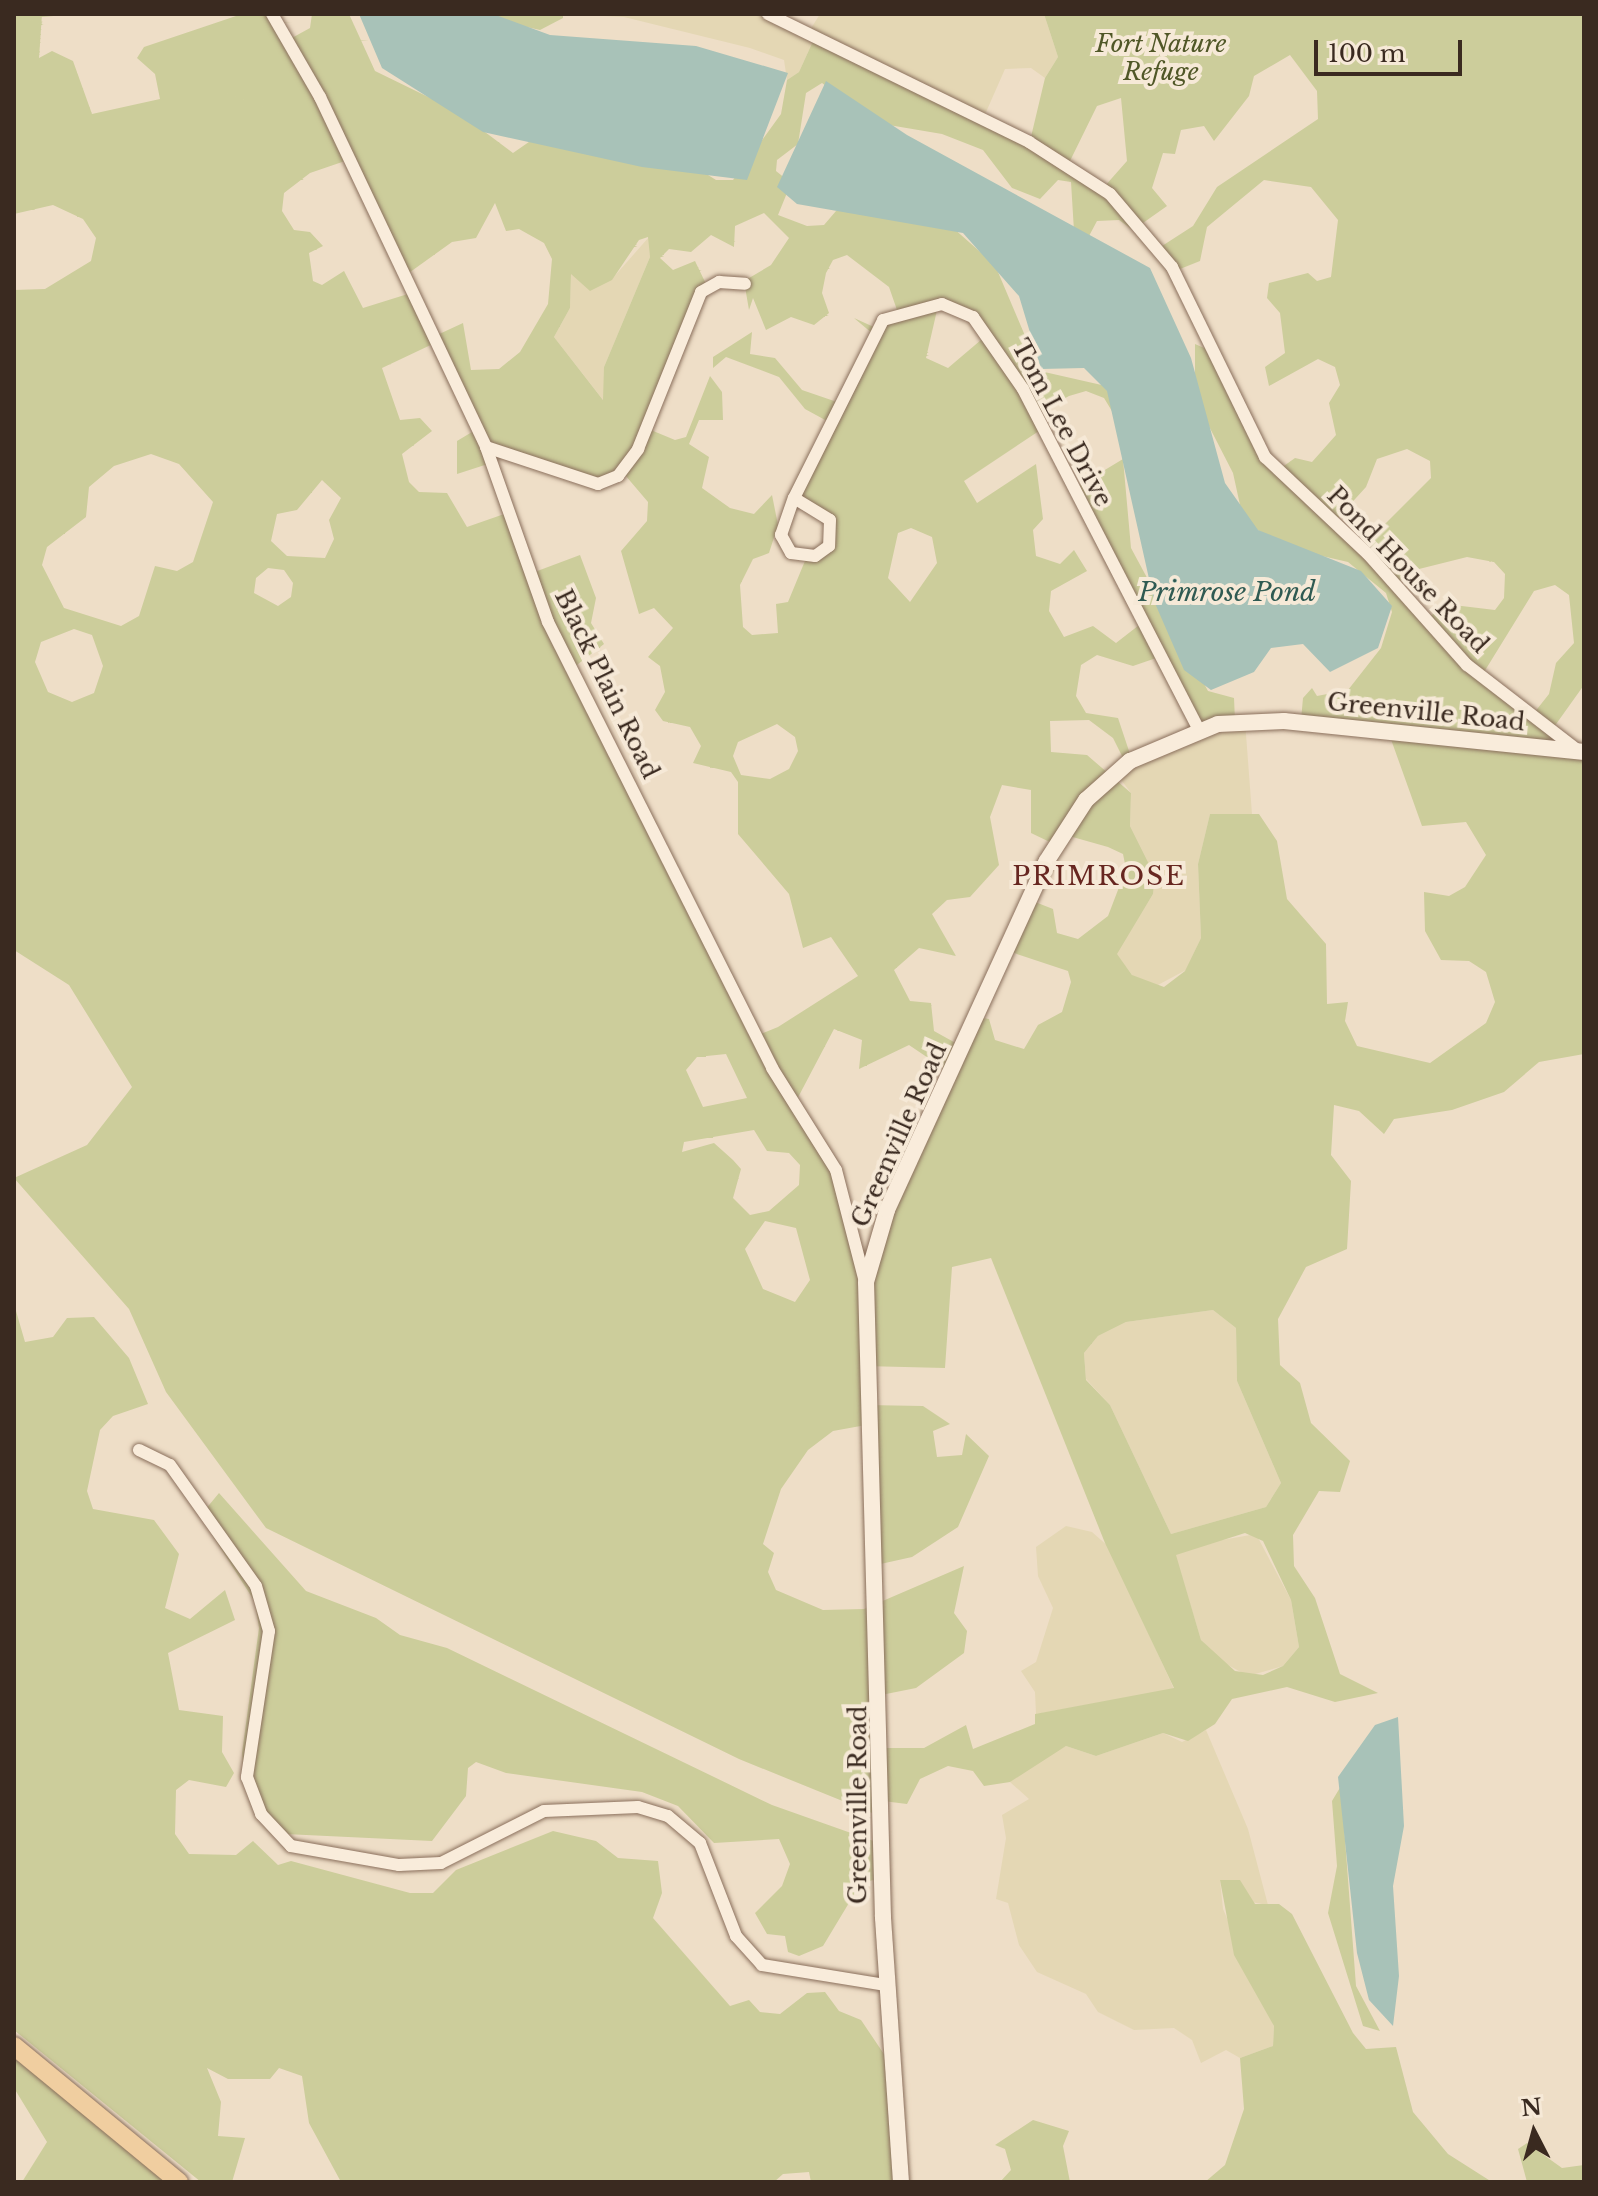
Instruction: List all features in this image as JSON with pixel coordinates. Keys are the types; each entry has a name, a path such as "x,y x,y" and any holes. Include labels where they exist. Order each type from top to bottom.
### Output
{"main road":[{"name":"Greenville Road","path":"901,2182 886,1985 866,1282 887,1210 1065,826 1130,761 1199,730 1284,721 1582,752"},
{"path":"14,2046 179,2182"}],"street":[{"name":"Black Plain Road","path":"272,14 320,97 486,447 548,622 772,1068 836,1170 866,1282"},
{"name":"Pond House Road","path":"768,14 1029,142 1110,194 1172,267 1265,457 1368,554 1467,665 1582,752"},
{"path":"486,447 598,484 618,476 638,449 701,292 719,282 745,284"},
{"name":"Tom Lee Drive","path":"794,498 830,520 829,546 815,556 791,553 781,535 794,498 883,320 942,304 973,317 1023,389 1199,730"},
{"path":"139,1450 170,1465 256,1586 269,1631 247,1777 261,1814 291,1846 399,1865 441,1863 544,1811 638,1807 668,1816 700,1843 736,1936 762,1965 886,1985"}],"shaded area":[{"path":"563,14 771,14 810,30 820,14 1044,14 1058,57 1045,78 1031,68 1005,69 983,119 814,39 799,72 787,80 784,60 750,48 624,17"},
{"path":"649,237 650,257 604,367 604,401 554,337 570,308 571,273 612,279"},
{"path":"1245,721 1252,814 1210,814 1198,864 1201,938 1186,970 1156,986 1133,976 1116,954 1153,894 1155,876 1130,826 1131,793 1116,773"},
{"path":"1213,1310 1236,1328 1237,1381 1281,1483 1266,1507 1171,1534 1110,1405 1086,1379 1084,1353 1098,1336 1126,1322"},
{"path":"1066,1526 1092,1532 1109,1547 1174,1689 1036,1714 1035,1692 1021,1671 1036,1662 1053,1608 1038,1576 1036,1547"},
{"path":"1256,1534 1291,1600 1299,1647 1283,1666 1248,1676 1219,1660 1201,1640 1175,1554 1182,1547"},
{"path":"1206,1730 1248,1829 1268,1905 1251,1902 1240,1881 1220,1880 1223,1909 1274,2026 1273,2046 1240,2058 1226,2050 1201,2063 1192,2040 1174,2028 1134,2030 1098,2012 1086,1994 1037,1972 1019,1945 1008,1903 996,1899 1006,1838 1002,1815 1029,1799 1010,1782 1031,1764 1066,1746 1096,1756 1163,1733 1182,1742"}],"green space":[{"name":"Fort Nature Refuge","path":"14,14 42,14 39,58 52,51 73,61 92,114 160,99 155,74 137,58 144,47 242,14 274,14 290,39 310,28 312,14 349,14 375,71 457,111 513,153 539,135 654,141 716,180 733,180 781,114 787,80 799,72 814,39 1030,141 1045,78 1058,57 1044,14 1584,14 1584,685 1554,727 1584,750 1584,1054 1539,1062 1504,1092 1452,1110 1394,1119 1384,1134 1359,1111 1334,1105 1331,1155 1351,1181 1347,1249 1306,1267 1278,1319 1280,1365 1300,1383 1311,1423 1350,1461 1340,1492 1319,1491 1293,1535 1294,1566 1315,1598 1340,1674 1378,1693 1335,1702 1287,1687 1232,1699 1215,1724 1188,1741 1163,1733 1096,1756 1066,1746 1010,1782 984,1786 973,1771 948,1766 920,1779 907,1804 883,1801 882,1817 739,1759 266,1528 166,1392 129,1309 14,1178 87,1145 132,1087 69,985 14,950 14,290 45,289 91,261 96,238 83,219 53,205 14,214","holes":["1290,55 1317,91 1318,119 1217,187 1193,226 1162,246 1175,271 1200,261 1207,227 1264,180 1311,187 1338,220 1331,277 1317,281 1308,273 1269,283 1267,298 1280,313 1285,353 1265,367 1269,386 1318,359 1335,367 1340,385 1329,403 1336,435 1312,462 1295,458 1281,468 1245,426 1211,351 1195,344 1195,399 1233,473 1244,523 1296,550 1348,562 1386,593 1392,612 1381,648 1348,690 1317,696 1312,688 1303,698 1301,720 1388,731 1422,826 1466,822 1486,855 1465,887 1449,896 1424,892 1425,931 1441,960 1469,961 1486,972 1495,1002 1486,1023 1430,1063 1357,1046 1345,1021 1348,1002 1327,1004 1326,944 1287,899 1277,841 1259,814 1210,814 1198,864 1201,938 1185,971 1164,987 1132,975 1117,954 1153,894 1155,876 1130,826 1131,793 1087,755 1051,752 1050,721 1089,720 1113,738 1125,762 1131,757 1118,718 1086,713 1076,696 1081,665 1097,655 1133,666 1162,656 1199,728 1235,721 1234,698 1208,691 1131,548 1123,459 1075,488 1143,622 1116,643 1093,626 1064,637 1049,611 1051,591 1087,571 1074,550 1060,564 1036,556 1033,530 1043,519 1036,464 977,503 964,481 1042,429 1038,413 1069,396 1086,391 1104,398 1124,431 1106,386 1040,371 995,265 952,227 871,209 836,211 824,225 807,226 778,215 791,183 776,171 777,160 798,144 806,93 822,83 877,123 942,134 983,150 1012,188 1040,199 1058,180 1071,182 1074,231 1089,236 1097,221 1119,220 1133,230 1167,206 1152,188 1163,153 1175,154 1181,130 1204,126 1214,141 1249,96 1254,76","1121,98 1127,161 1104,187 1069,163 1097,106","348,160 406,275 452,242 476,238 495,203 506,231 519,229 544,243 552,259 548,304 520,352 499,369 471,370 463,323 435,336 411,293 363,308 344,271 322,285 313,281 309,253 323,246 310,232 294,230 282,211 284,193 310,173","764,213 789,238 771,265 744,281 749,310 753,298 766,330 791,317 814,325 829,313 822,293 826,273 833,260 847,255 889,287 897,310 876,328 854,318 873,334 837,402 802,390 775,358 750,354 752,332 713,357 713,368 726,357 779,377 805,409 827,421 799,499 828,517 822,551 807,556 788,602 776,604 778,633 752,635 743,627 740,585 753,559 769,553 778,525 772,495 754,514 730,508 702,488 709,457 689,444 699,420 723,420 722,392 710,376 686,437 675,440 646,428 706,284 695,261 673,270 660,258 669,249 691,252 711,235 734,247 735,226","648,237 650,257 604,367 603,400 554,337 570,308 571,274 590,291 612,280 639,240","938,306 973,315 988,334 948,368 926,358","437,342 477,429 457,441 457,474 491,463 491,446 600,482 625,475 648,502 647,521 621,551 639,614 654,608 673,628 648,657 660,666 665,692 655,710 663,721 690,727 701,746 693,763 731,772 738,782 738,834 789,894 803,948 831,937 858,976 778,1027 758,1035 573,668 604,644 591,623 596,598 580,555 532,573 510,512 467,527 447,493 419,492 409,482 402,454 432,431 420,418 400,420 382,368","1407,449 1430,461 1431,478 1363,546 1336,520 1366,487 1377,459","151,454 179,464 213,502 193,562 177,571 155,566 139,616 121,626 64,608 42,565 47,547 86,517 89,487 114,466","322,480 341,498 329,520 334,539 325,558 287,556 271,541 277,514 297,510","911,528 932,537 937,563 910,602 888,578 898,533","1467,557 1494,562 1505,574 1504,598 1495,610 1445,604 1426,620 1396,584 1415,570","268,568 284,570 293,583 291,597 278,606 254,593 256,578","1555,585 1569,595 1574,643 1556,663 1549,694 1534,713 1481,677 1534,591","74,629 92,635 103,666 94,693 72,702 48,692 35,662 41,642","777,724 795,737 798,751 789,769 770,779 741,775 733,756 738,742","1002,785 1031,790 1031,833 1054,844 1062,834 1123,854 1126,869 1108,916 1078,939 1057,933 1053,909 1030,900 1011,952 1068,971 1071,982 1062,1012 1038,1025 1024,1049 995,1040 989,1019 977,1017 961,1046 934,1031 931,1003 910,1001 894,970 919,948 956,956 932,914 947,900 970,897 999,865 990,817","834,1029 862,1040 859,1069 909,1045 949,1072 864,1272 823,1143 794,1105","726,1054 747,1098 703,1107 686,1070 697,1057","754,1130 767,1151 789,1153 800,1165 799,1185 769,1211 750,1215 733,1198 741,1169 714,1143 682,1152 684,1142","765,1221 796,1228 810,1280 795,1302 763,1289 745,1249","991,1258 1105,1543 1174,1688 1035,1714 1035,1724 973,1749 966,1725 924,1748 881,1748 881,1695 916,1688 964,1653 967,1631 954,1613 964,1566 864,1609 823,1610 776,1590 768,1572 774,1553 763,1544 781,1489 808,1450 833,1431 866,1425 876,1565 912,1557 958,1527 989,1456 966,1434 962,1455 937,1457 933,1431 950,1424 923,1406 866,1405 864,1366 945,1368 952,1267","1213,1310 1236,1328 1237,1381 1281,1483 1266,1507 1171,1534 1110,1405 1086,1380 1084,1353 1098,1336 1126,1322","1245,1533 1263,1541 1291,1600 1299,1647 1283,1666 1263,1675 1235,1671 1201,1640 1176,1555"]},
{"path":"470,14 563,14 563,18 540,30"},
{"path":"14,1304 25,1342 53,1337 67,1318 94,1317 129,1358 148,1404 113,1416 100,1430 87,1491 93,1509 154,1520 179,1554 165,1608 190,1619 225,1590 235,1620 168,1653 179,1710 223,1716 222,1752 234,1773 226,1787 189,1780 176,1790 175,1834 189,1854 236,1855 253,1841 278,1865 291,1861 410,1893 433,1893 456,1870 553,1831 596,1841 618,1858 658,1861 662,1893 653,1918 730,2006 749,2000 760,2012 780,2014 807,1993 825,1992 839,2011 861,2020 892,2066 896,2182 811,2182 809,2172 783,2174 774,2182 341,2182 309,2123 302,2076 279,2068 270,2079 228,2079 207,2068 221,2102 218,2136 245,2138 232,2182 201,2182 14,2030"},
{"path":"219,1493 306,1591 376,1618 400,1635 447,1648 772,1805 882,1844 882,1878 861,1883 823,1946 799,1956 788,1952 785,1936 767,1934 755,1913 782,1886 790,1864 779,1839 714,1843 678,1806 642,1792 506,1773 476,1762 468,1768 466,1796 432,1841 285,1834 245,1786 242,1753 259,1628 255,1602 200,1516"},
{"path":"1341,1786 1356,1986 1380,2031 1363,2026 1328,1913 1337,1866 1332,1801"},
{"path":"1220,1880 1240,1880 1255,1904 1279,1904 1292,1914 1353,2033 1366,2049 1396,2047 1413,2112 1448,2154 1492,2182 1205,2182 1225,2165 1244,2109 1240,2058 1273,2046 1274,2026 1234,1955"},
{"path":"14,2053 171,2182 22,2182 47,2142 14,2088"},
{"path":"1033,2120 1069,2131 1063,2146 1070,2182 1000,2182 1011,2170 1005,2149 995,2145"},
{"path":"1527,2143 1562,2168 1584,2165 1584,2182 1527,2182 1518,2149"}],"water":[{"path":"359,14 493,14 550,35 696,46 788,73 747,180 642,167 483,132 382,68"},
{"name":"Primrose Pond","path":"826,81 907,135 1150,268 1191,358 1225,483 1258,530 1361,571 1392,606 1378,648 1330,672 1303,644 1271,648 1254,672 1211,690 1184,670 1154,601 1107,391 1084,368 1041,369 1019,296 963,233 797,204 777,187"},
{"path":"1398,1717 1404,1826 1393,1886 1399,1976 1393,2026 1369,2000 1357,1953 1338,1777 1375,1725"}],"district":[{"name":"PRIMROSE","path":"1099,877"}]}
